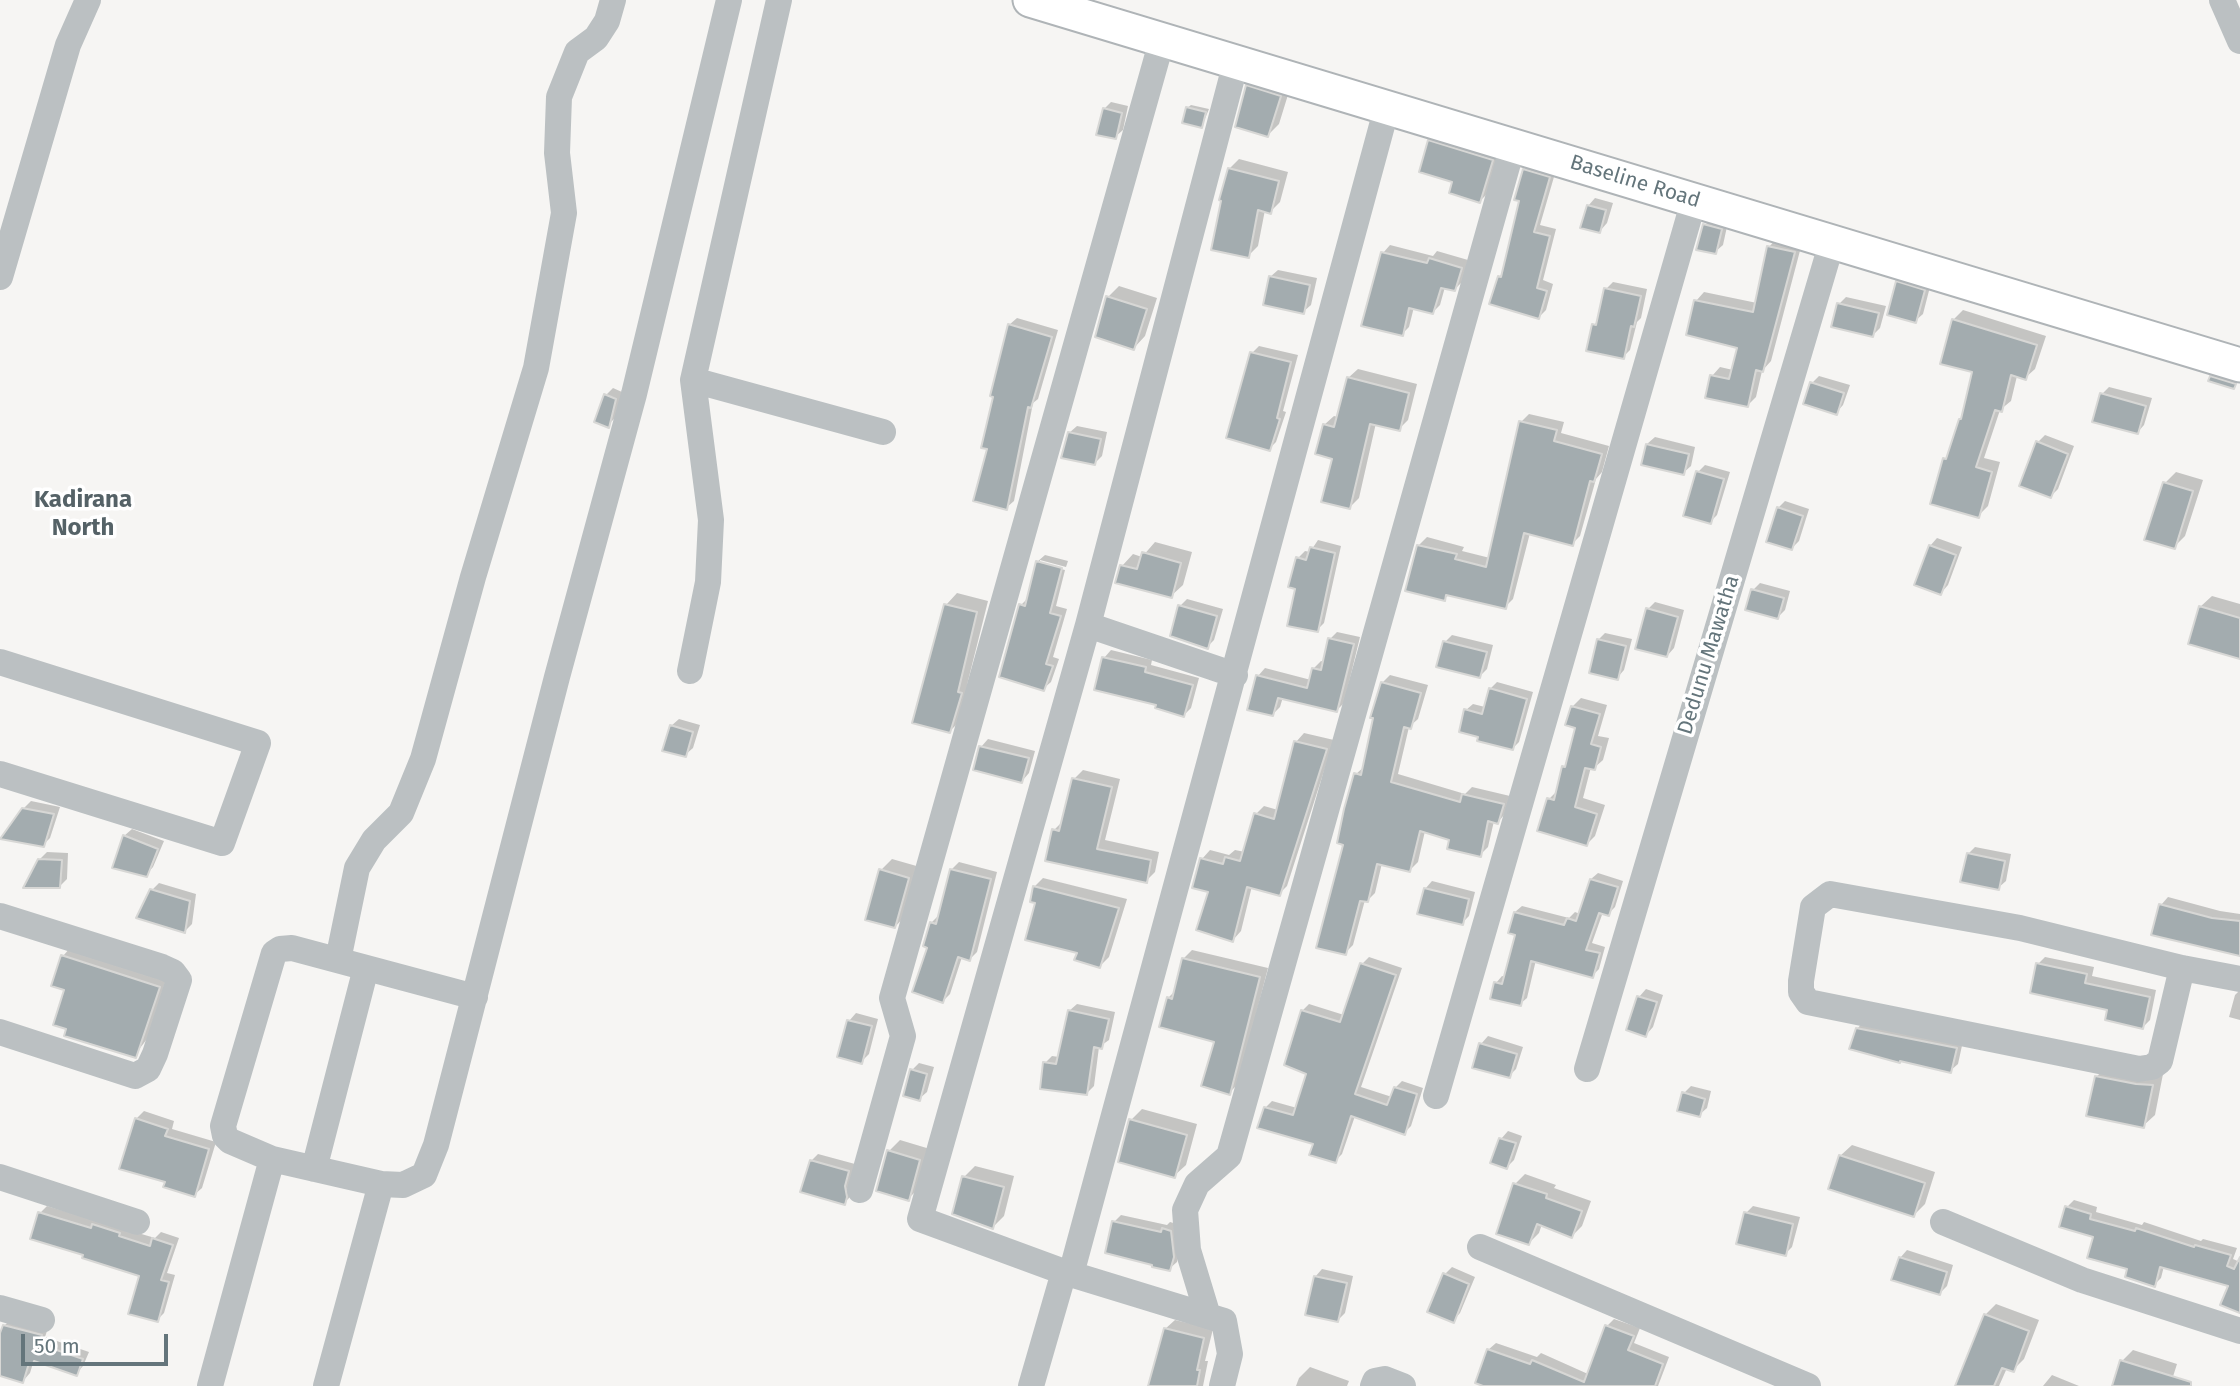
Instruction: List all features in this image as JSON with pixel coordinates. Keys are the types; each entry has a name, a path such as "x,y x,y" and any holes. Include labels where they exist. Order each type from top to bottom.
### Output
{"main road":[{"name":"Baseline Road","path":"1030,0 2240,365"}],"street":[{"path":"0,277 68,45 88,0"},
{"path":"338,960 358,868 374,840 401,813 423,759 473,577 536,368 564,214 557,153 559,97 577,51 596,38 607,21 613,0"},
{"path":"475,997 292,948 280,949 271,959 223,1126 225,1136 230,1141 272,1159 381,1184 402,1185 424,1175 436,1145 634,394 729,0"},
{"path":"690,671 708,582 711,520 693,380 779,0"},
{"path":"2222,0 2240,41"},
{"path":"860,1191 903,1036 892,998 1162,40"},
{"path":"1222,1386 1230,1354 1224,1321 1067,1273 920,1219 1088,625 1236,62"},
{"path":"1031,1386 1067,1273 1235,675 1387,107"},
{"path":"1208,1316 1188,1250 1185,1210 1197,1184 1229,1156 1513,145"},
{"path":"1436,1096 1694,200"},
{"name":"Dedunu Mawatha","path":"1587,1069 1832,242"},
{"path":"693,380 883,432"},
{"path":"1088,625 1235,675"},
{"path":"0,662 258,743 222,843 0,774"},
{"path":"2182,968 2160,1060 2152,1067 2139,1069 1808,1002 1801,992 1813,907 1830,894 2020,928 2182,968 2240,979"},
{"path":"0,916 162,967 173,972 179,980 155,1054 148,1069 135,1076 0,1032"},
{"path":"314,1169 366,968"},
{"path":"210,1386 272,1159"},
{"path":"0,1177 137,1222"},
{"path":"326,1386 381,1184"},
{"path":"1943,1222 2082,1280 2240,1331"},
{"path":"1480,1247 1808,1386"},
{"path":"0,1308 42,1320"},
{"path":"1373,1386 1375,1381 1385,1379 1403,1386"}],"building":[{"path":"1246,85 1281,96 1268,137 1235,127"},
{"path":"1186,107 1206,112 1202,128 1182,123"},
{"path":"1103,108 1122,113 1116,139 1096,135"},
{"path":"1428,140 1493,160 1480,203 1449,193 1452,182 1419,172"},
{"path":"1228,168 1279,181 1271,214 1258,210 1249,258 1211,250 1221,201 1219,200"},
{"path":"1523,169 1550,177 1534,232 1550,236 1537,288 1547,291 1539,319 1489,304 1498,276 1501,277 1519,201 1514,200"},
{"path":"1587,205 1606,210 1600,233 1580,228"},
{"path":"1703,224 1722,229 1716,254 1696,250"},
{"path":"1767,246 1795,252 1763,372 1756,370 1748,407 1705,398 1710,375 1729,379 1737,348 1686,335 1694,300 1753,312"},
{"path":"1381,252 1427,263 1429,258 1462,268 1455,291 1441,288 1433,314 1409,308 1403,336 1361,326"},
{"path":"1269,276 1310,285 1304,314 1263,305"},
{"path":"1896,281 1925,290 1916,323 1887,315"},
{"path":"1604,288 1641,296 1624,359 1586,351 1592,324 1596,325"},
{"path":"1106,296 1147,309 1134,350 1095,337"},
{"path":"1837,303 1879,313 1873,337 1831,327"},
{"path":"1952,319 2037,345 2026,380 2011,375 2002,412 1995,410 1976,467 1992,472 1979,518 1930,504 1943,458 1946,459 1961,419 1972,372 1940,364"},
{"path":"1008,324 1052,337 1031,408 1028,407 1007,510 973,501 987,449 981,448 993,397 990,396"},
{"path":"1250,352 1291,362 1277,418 1280,419 1270,451 1226,438"},
{"path":"2210,376 2236,384 2234,389 2208,381"},
{"path":"1347,377 1409,393 1400,431 1370,424 1350,509 1321,502 1332,459 1315,454 1323,424 1334,427"},
{"path":"1810,382 1844,393 1837,415 1803,404"},
{"path":"2100,393 2146,406 2138,434 2092,422"},
{"path":"604,394 616,399 609,428 594,422"},
{"path":"1519,421 1557,430 1554,441 1602,454 1594,482 1590,481 1573,546 1524,533 1506,609 1446,595 1445,601 1405,591 1417,545 1457,554 1455,559 1486,567"},
{"path":"1068,432 1101,439 1095,465 1061,458"},
{"path":"2036,441 2068,454 2051,498 2019,486"},
{"path":"1646,444 1689,454 1684,475 1641,465"},
{"path":"1696,471 1724,479 1711,524 1683,516"},
{"path":"2163,482 2193,491 2175,549 2144,540"},
{"path":"1777,507 1803,516 1792,550 1766,542"},
{"path":"1929,545 1956,555 1941,595 1914,585"},
{"path":"1310,547 1335,553 1318,632 1287,626 1295,589 1288,587 1296,557 1306,560"},
{"path":"1142,552 1181,563 1172,598 1115,583 1120,565 1137,569"},
{"path":"1036,561 1062,568 1050,613 1061,616 1046,664 1053,666 1044,691 999,677 1019,604 1025,606"},
{"path":"1751,589 1784,598 1778,619 1745,610"},
{"path":"944,604 977,612 958,692 962,693 950,733 912,723"},
{"path":"1178,605 1217,616 1208,649 1170,636"},
{"path":"2199,606 2240,618 2240,659 2188,644"},
{"path":"1646,608 1678,617 1667,657 1635,649"},
{"path":"1328,638 1354,644 1337,712 1278,698 1273,716 1247,710 1256,675 1307,688 1312,668 1321,670"},
{"path":"1597,639 1626,646 1618,680 1589,673"},
{"path":"1443,641 1487,652 1480,678 1436,667"},
{"path":"1102,657 1146,667 1145,672 1193,685 1184,717 1155,708 1156,705 1094,690"},
{"path":"1381,682 1421,693 1411,729 1404,727 1391,782 1460,802 1462,794 1504,804 1498,824 1488,821 1481,857 1447,849 1449,840 1420,831 1410,872 1377,864 1368,902 1360,901 1346,955 1316,948 1343,845 1337,843 1344,809 1354,773 1361,775 1373,718 1370,718"},
{"path":"1489,688 1527,699 1513,750 1477,741 1478,737 1459,732 1464,709 1482,714"},
{"path":"1571,706 1600,714 1591,744 1601,747 1595,770 1585,768 1575,807 1597,814 1587,846 1537,831 1547,798 1554,800 1562,766 1565,767 1575,728 1565,725"},
{"path":"670,725 693,732 686,757 662,751"},
{"path":"1294,741 1327,749 1280,896 1247,887 1233,942 1196,930 1208,892 1192,888 1200,858 1223,864 1225,857 1240,861 1254,813 1274,819"},
{"path":"979,746 1029,758 1022,783 973,770"},
{"path":"1072,778 1112,787 1097,849 1151,860 1147,883 1045,861 1052,829 1059,831"},
{"path":"22,808 54,814 44,847 0,839"},
{"path":"123,835 158,849 147,877 112,868"},
{"path":"1967,853 2005,861 1999,890 1960,882"},
{"path":"38,859 62,860 60,888 23,888"},
{"path":"879,869 909,878 895,928 865,920"},
{"path":"950,869 991,879 970,961 958,957 943,1003 912,992 927,948 923,946 930,922 936,924"},
{"path":"1590,879 1618,887 1609,916 1599,913 1586,950 1600,953 1593,978 1531,961 1521,1006 1490,999 1494,982 1502,984 1515,935 1508,933 1514,912 1564,925 1567,918 1576,921"},
{"path":"1033,886 1119,908 1100,968 1074,960 1077,953 1025,940 1035,903 1030,902"},
{"path":"1424,888 1469,899 1463,925 1417,914"},
{"path":"150,889 190,901 185,933 136,918"},
{"path":"2159,904 2212,918 2240,921 2240,956 2151,935"},
{"path":"61,955 160,987 136,1058 64,1036 66,1029 53,1025 64,990 51,986"},
{"path":"1182,958 1260,977 1230,1095 1201,1086 1214,1042 1159,1027 1167,997 1172,999"},
{"path":"1360,963 1396,975 1355,1094 1387,1105 1394,1087 1417,1094 1405,1135 1351,1116 1336,1163 1309,1155 1313,1144 1257,1128 1264,1107 1293,1115 1306,1074 1284,1065 1301,1010 1340,1022"},
{"path":"2036,963 2087,974 2085,983 2150,997 2143,1029 2105,1020 2107,1010 2030,993"},
{"path":"1637,996 1657,1002 1646,1037 1626,1030"},
{"path":"1068,1010 1109,1019 1102,1049 1094,1047 1087,1095 1040,1089 1043,1062 1056,1064"},
{"path":"847,1020 872,1026 862,1064 837,1057"},
{"path":"1856,1028 1957,1048 1951,1073 1849,1049"},
{"path":"1479,1043 1517,1054 1510,1078 1472,1068"},
{"path":"910,1069 927,1074 920,1101 903,1096"},
{"path":"2095,1076 2153,1085 2144,1128 2086,1116"},
{"path":"1682,1092 1705,1099 1700,1117 1677,1111"},
{"path":"135,1118 168,1129 165,1136 209,1149 195,1197 163,1187 165,1182 119,1169"},
{"path":"1129,1119 1187,1135 1175,1178 1118,1162"},
{"path":"1499,1138 1516,1143 1507,1169 1490,1163"},
{"path":"887,1150 920,1160 909,1201 876,1191"},
{"path":"1839,1155 1925,1183 1914,1217 1828,1189"},
{"path":"810,1160 849,1171 845,1186 845,1205 800,1192"},
{"path":"962,1176 1004,1187 993,1229 952,1214"},
{"path":"1513,1183 1547,1194 1546,1198 1582,1211 1572,1238 1537,1224 1529,1245 1496,1234"},
{"path":"2065,1206 2091,1214 2090,1219 2135,1231 2136,1228 2194,1247 2195,1245 2231,1255 2227,1266 2234,1269 2240,1257 2240,1313 2220,1305 2228,1286 2160,1267 2155,1287 2125,1277 2127,1269 2087,1258 2093,1237 2059,1227"},
{"path":"38,1212 91,1228 92,1224 150,1246 152,1238 173,1245 161,1280 169,1282 158,1322 128,1314 139,1276 30,1239"},
{"path":"1744,1212 1793,1224 1786,1256 1736,1244"},
{"path":"1112,1221 1161,1232 1162,1228 1171,1231 1174,1257 1170,1271 1105,1253"},
{"path":"1899,1257 1947,1272 1940,1295 1891,1280"},
{"path":"1443,1273 1469,1284 1454,1323 1427,1312"},
{"path":"1314,1276 1347,1283 1338,1322 1305,1315"},
{"path":"1984,1314 2029,1331 2014,1372 2002,1368 1994,1386 1955,1386"},
{"path":"3,1325 42,1335 39,1344 83,1359 77,1376 34,1361 33,1364 29,1363 23,1383 0,1376 0,1333"},
{"path":"1605,1325 1634,1336 1628,1350 1663,1364 1655,1386 1483,1386 1475,1383 1487,1349 1530,1364 1532,1360 1584,1382"},
{"path":"1164,1328 1204,1338 1197,1370 1200,1370 1197,1386 1148,1386"},
{"path":"2120,1360 2191,1382 2191,1386 2112,1386"}],"district":[{"name":"Kadirana North","path":"83,514"}]}
